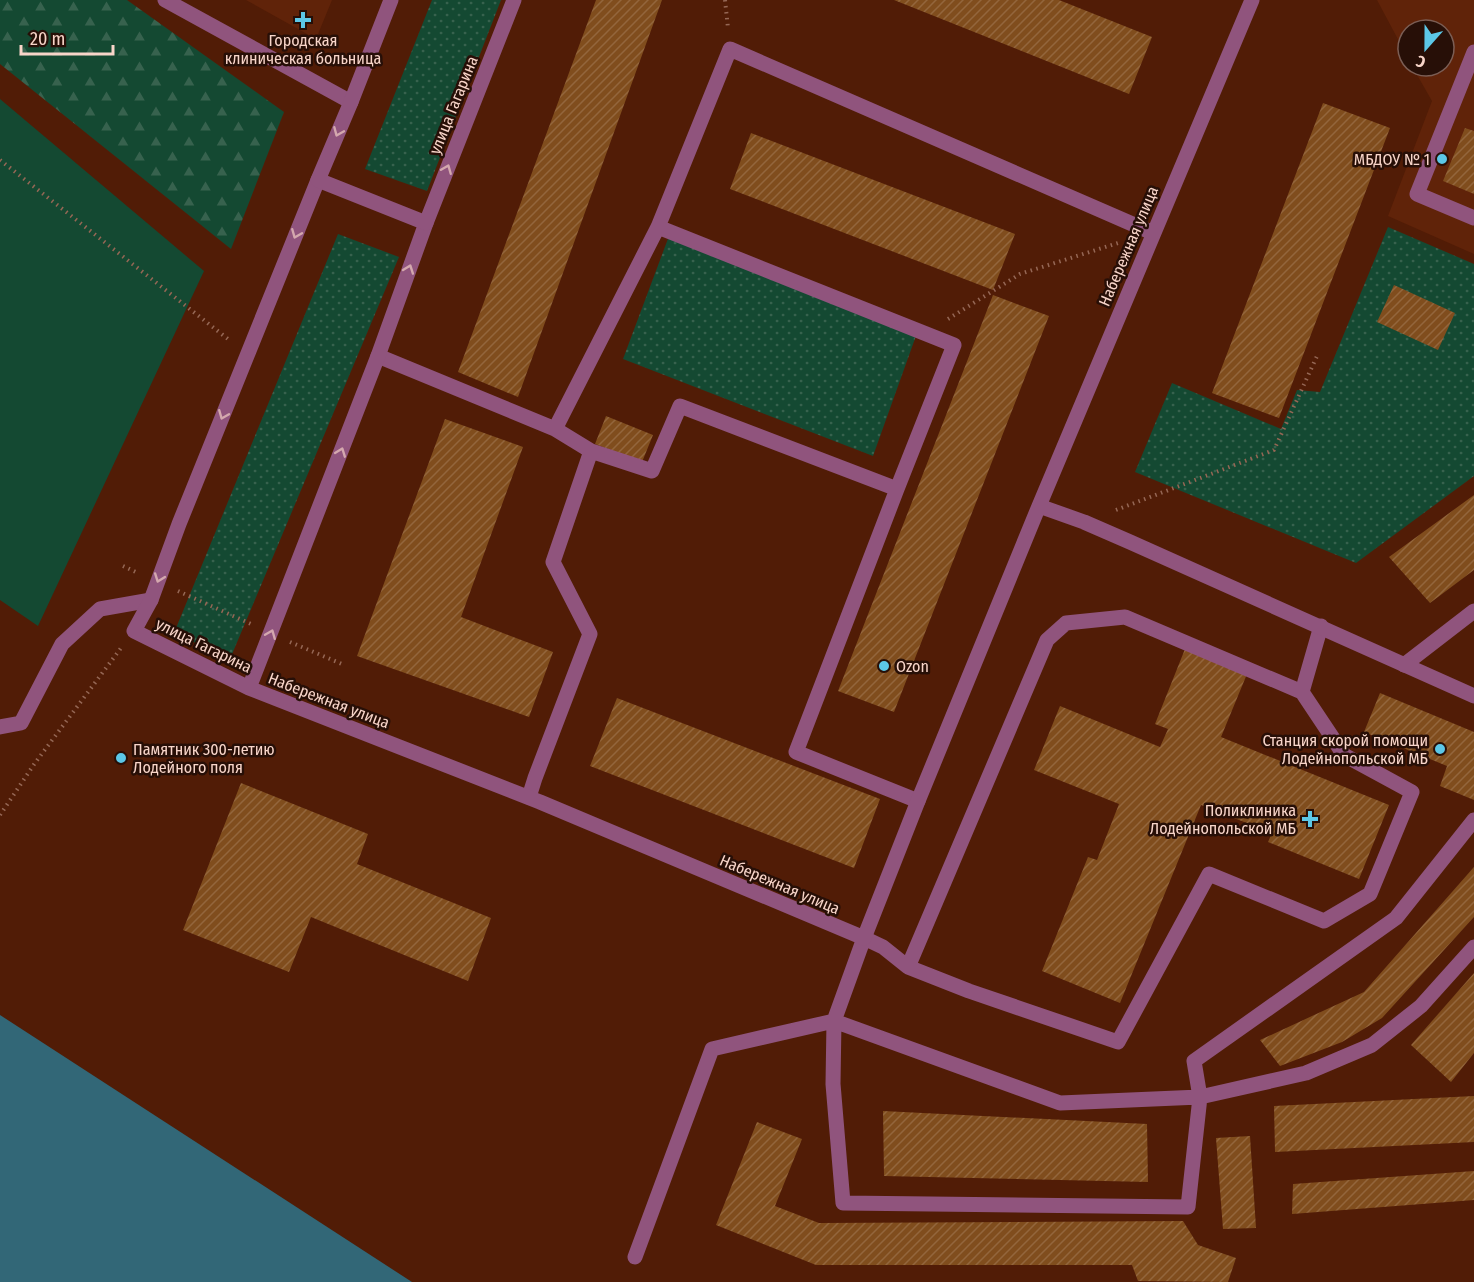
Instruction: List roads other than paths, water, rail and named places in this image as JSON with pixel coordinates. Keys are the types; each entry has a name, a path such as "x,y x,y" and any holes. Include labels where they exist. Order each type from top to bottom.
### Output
{"street":[{"name":"улица Гагарина","path":"392,0 179,524 151,600 134,631 249,688 378,356 426,223 514,0"},
{"name":"Набережная улица","path":"249,688 529,797 864,938 1039,506 1252,0"},
{"path":"172,2 351,102"},
{"path":"555,429 658,227 730,50 1154,233"},
{"path":"1474,52 1417,194 1474,218"},
{"path":"318,180 426,223"},
{"path":"658,227 954,345 796,752 918,801"},
{"path":"378,356 555,429 591,451 652,471 680,406 897,489"},
{"path":"529,797 590,634 553,562 591,451"},
{"path":"1039,506 1084,522 1474,696"},
{"path":"0,727 21,723 62,644 100,609 151,600"},
{"path":"1404,665 1474,611"},
{"path":"908,967 1047,640 1066,623 1125,617 1302,692 1344,755 1412,792 1370,894 1324,921 1209,874 1118,1042 969,991 908,967 884,947 864,938 834,1021 833,1084 843,1203 1188,1208 1200,1097 1194,1061 1396,918 1474,820"},
{"path":"1302,692 1321,626"},
{"path":"635,1257 712,1049 834,1021 1060,1103 1200,1097 1306,1073 1372,1045 1421,1006 1474,946"}],"water":[{"path":"0,1015 412,1282 0,1282"}],"place":[{"name":"Городская клиническая больница","path":"303,20"},
{"name":"МБДОУ № 1","path":"1442,159"},
{"name":"Ozon","path":"884,666"},
{"name":"Станция скорой помощи Лодейнопольской МБ","path":"1440,749"},
{"name":"Памятник 300-летию Лодейного поля","path":"121,758"},
{"name":"Поликлиника Лодейнопольской МБ","path":"1310,819"}]}
